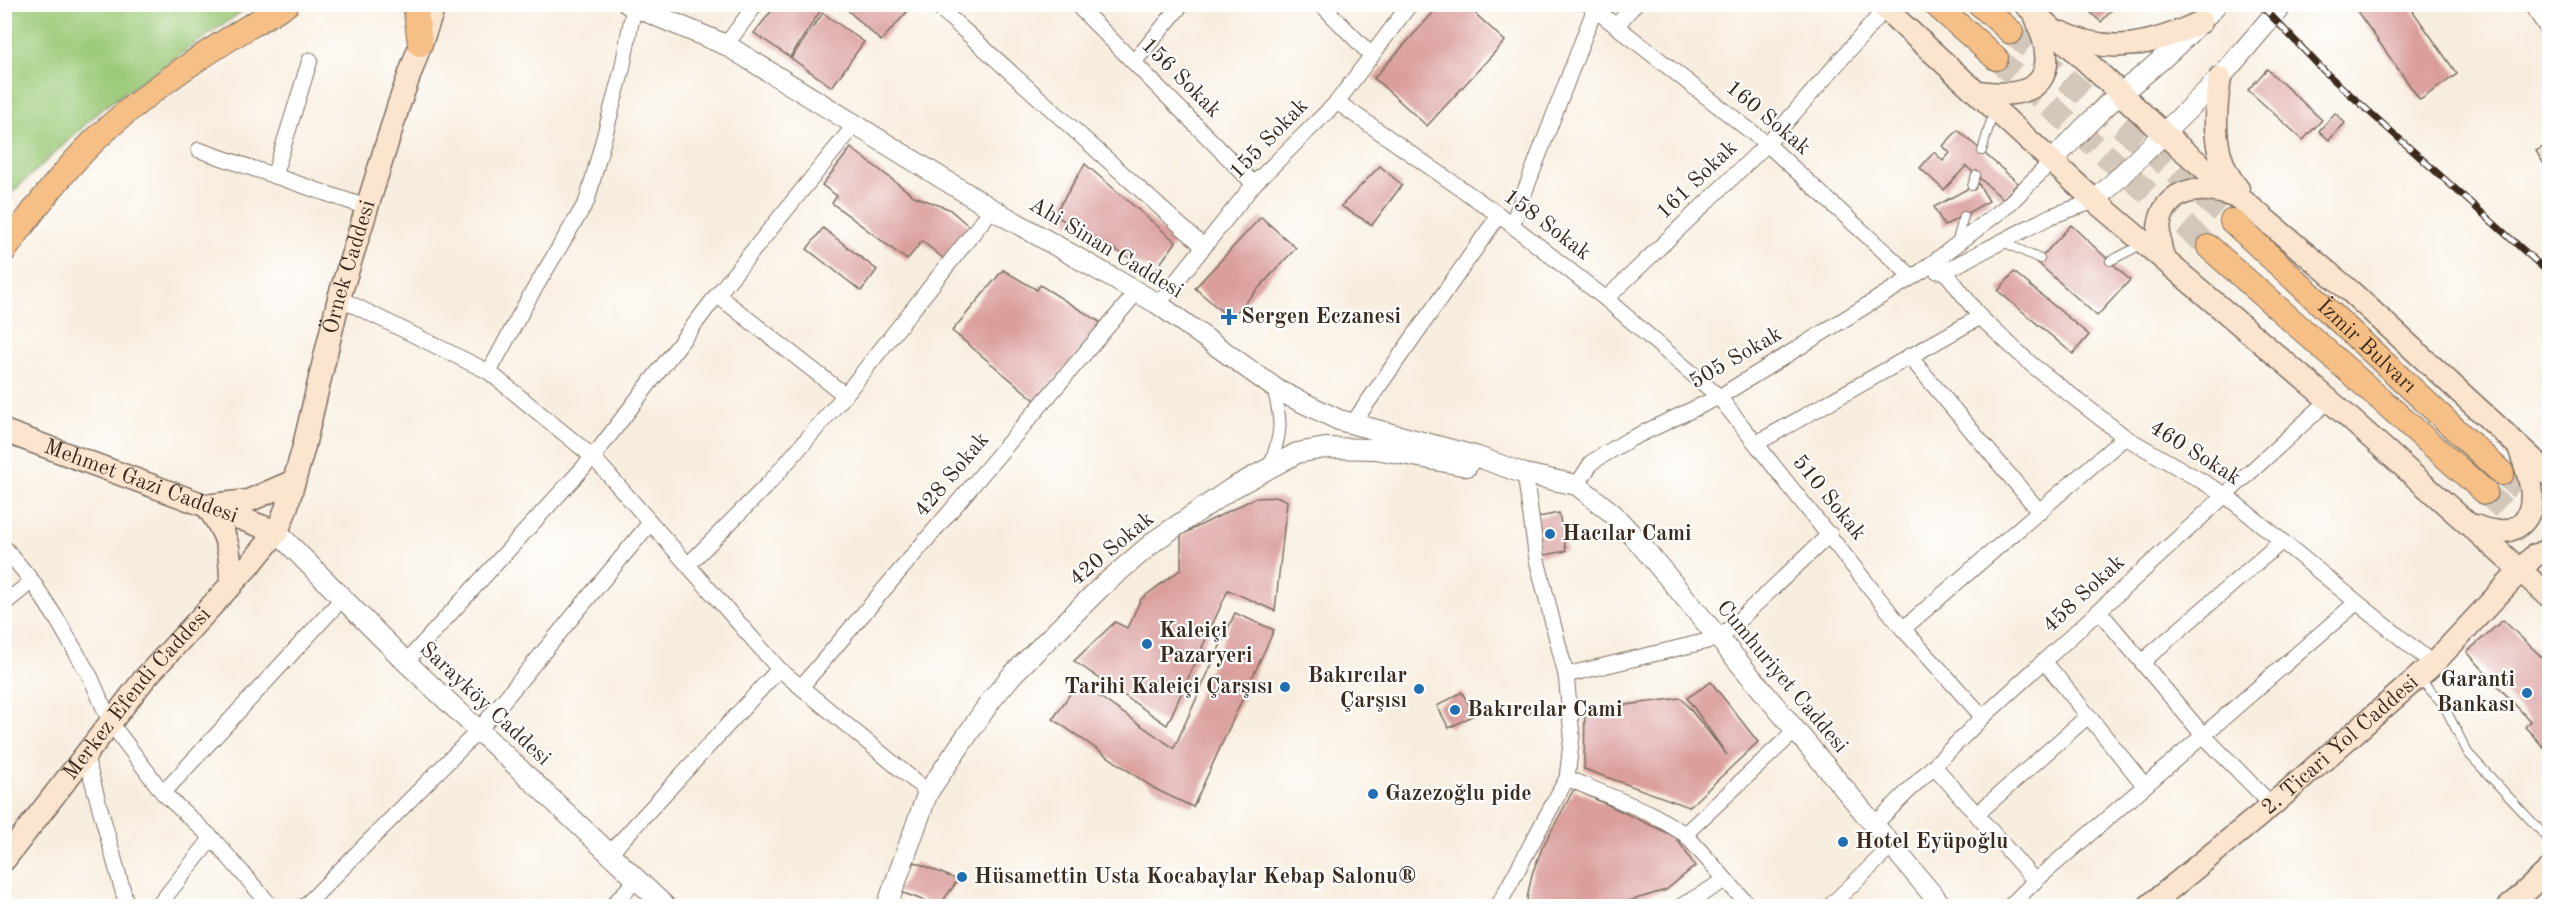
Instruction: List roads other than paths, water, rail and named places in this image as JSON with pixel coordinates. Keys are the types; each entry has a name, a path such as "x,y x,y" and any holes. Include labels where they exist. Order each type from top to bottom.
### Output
{"main road":[{"path":"4,250 93,141 182,71 227,40 287,4"},
{"path":"415,4 420,44"},
{"name":"Örnek Caddesi","path":"277,532 294,481 339,298 366,207 435,4"},
{"path":"1935,4 1996,58"},
{"path":"1980,4 2011,32"},
{"path":"1882,7 1978,92 2095,201 2329,400 2455,515 2550,597"},
{"path":"2037,15 2087,43 2121,47 2160,39 2201,22"},
{"path":"1978,92 2014,93 2033,85 2044,76 2048,65 2047,51 2037,15"},
{"path":"2037,15 2165,135 2350,291 2550,475"},
{"path":"2220,78 2215,121 2222,162 2232,183 2246,203"},
{"path":"2164,260 2157,237 2159,224 2165,211 2178,196 2193,189 2205,188 2246,203"},
{"name":"İzmir Bulvarı","path":"2232,221 2502,473"},
{"name":"İzmir Bulvarı","path":"2209,247 2485,492"},
{"name":"Mehmet Gazi Caddesi","path":"4,431 171,495 206,505 277,532"},
{"path":"2455,515 2488,532 2508,532 2522,523 2532,497 2531,485 2519,446"},
{"path":"206,505 248,501 294,481"},
{"path":"206,505 221,526 229,545 231,586"},
{"name":"Merkez Efendi Caddesi","path":"4,860 145,678 231,586 277,532"},
{"name":"2. Ticari Yol Caddesi","path":"2149,906 2272,805 2425,670 2534,556 2550,549"},
{"path":"2510,906 2550,869"}],"street":[{"path":"726,45 756,4"},
{"path":"935,4 1204,247"},
{"name":"156 Sokak","path":"1076,4 1254,184"},
{"path":"1134,62 1182,4"},
{"path":"1321,4 1372,56"},
{"name":"155 Sokak","path":"1158,304 1254,184 1337,102 1410,4"},
{"path":"1617,25 1635,4"},
{"path":"2051,162 2121,94 2156,67 2217,4"},
{"path":"1917,274 1945,271 2051,216 2095,201 2165,135 2220,78 2283,4"},
{"path":"2531,4 2550,33"},
{"path":"489,372 529,298 587,201 622,70 631,6"},
{"name":"Ahi Sinan Caddesi","path":"631,6 726,45 992,209 1158,304 1272,386 1339,420 1478,457 1519,473 1577,485"},
{"path":"1512,225 1591,7"},
{"name":"160 Sokak","path":"1591,7 1767,144 1917,274"},
{"name":"161 Sokak","path":"1606,299 1767,144 1882,7"},
{"path":"274,176 310,60"},
{"name":"158 Sokak","path":"1337,102 1512,225 1606,299 1719,397"},
{"path":"406,662 593,457 717,295 854,126"},
{"path":"199,150 366,207"},
{"name":"505 Sokak","path":"1577,485 1592,462 1628,440 1719,397 1917,274 2014,199 2051,162"},
{"path":"689,564 770,482 845,395 992,209"},
{"path":"1353,423 1499,215"},
{"name":"460 Sokak","path":"1945,271 1980,316 2032,365 2125,436 2224,494 2356,603 2425,670"},
{"name":"428 Sokak","path":"801,687 1137,292"},
{"path":"717,295 845,395"},
{"path":"339,298 489,372 593,457 779,669 928,792"},
{"path":"1757,443 1980,316"},
{"path":"1909,356 2040,512"},
{"path":"1268,469 1281,435 1280,416 1272,386"},
{"name":"510 Sokak","path":"1719,397 1830,534 1903,629 1983,717"},
{"name":"458 Sokak","path":"1873,826 1983,717 2329,400"},
{"path":"1903,629 2125,436"},
{"name":"420 Sokak","path":"887,906 928,792 992,699 1013,674 1101,587 1156,540 1231,489 1297,453 1325,448 1376,449 1519,473"},
{"path":"1504,903 1567,778 1572,735 1566,675 1537,560 1519,473"},
{"name":"Cumhuriyet Caddesi","path":"1577,485 1612,513 1636,539 1942,906"},
{"path":"305,906 479,730 650,523"},
{"name":"Sarayköy Caddesi","path":"277,532 406,662 665,906"},
{"path":"1566,675 1720,638 1830,534"},
{"path":"2142,662 2281,542"},
{"path":"4,547 32,581 91,678 110,722 163,793 212,838 271,906"},
{"path":"4,604 32,581"},
{"path":"163,793 342,599"},
{"path":"2010,906 2035,881 2356,603"},
{"path":"2098,611 2204,735 2272,805"},
{"path":"2044,662 2145,786"},
{"path":"609,854 779,669"},
{"path":"1977,814 2088,716"},
{"path":"1685,834 1796,730"},
{"path":"85,754 127,906"},
{"path":"1934,766 2035,881"},
{"path":"1567,778 1650,813 1685,834 1724,881 1749,906"},
{"path":"158,906 212,838"},
{"path":"1830,906 1892,846"},
{"path":"612,906 636,880"},
{"path":"1681,906 1724,881"}],"lane":[{"path":"1982,151 1995,109"},
{"path":"1972,186 1976,175"},
{"path":"1955,244 1964,216"},
{"path":"2001,241 2040,259"},
{"path":"2110,261 2145,244"},
{"path":"2425,670 2468,753 2550,841"}],"tunnel":[{"path":"2011,32 2232,221"},
{"path":"1996,58 2209,247"},
{"path":"2502,473 2550,513"},
{"path":"2485,492 2550,551"}],"railway":[{"path":"2260,4 2325,72 2550,274"}],"place":[{"name":"Sergen Eczanesi","path":"1229,317"},
{"name":"Hacılar Cami","path":"1550,534"},
{"name":"Kaleiçi Pazaryeri","path":"1147,644"},
{"name":"Tarihi Kaleiçi Çarşısı","path":"1285,687"},
{"name":"Bakırcılar Çarşısı","path":"1419,689"},
{"name":"Garanti Bankası","path":"2527,693"},
{"name":"Bakırcılar Cami","path":"1455,710"},
{"name":"Gazezoğlu pide","path":"1373,794"},
{"name":"Hotel Eyüpoğlu","path":"1843,842"},
{"name":"Hüsamettin Usta Kocabaylar Kebap Salonu®","path":"962,877"}]}
